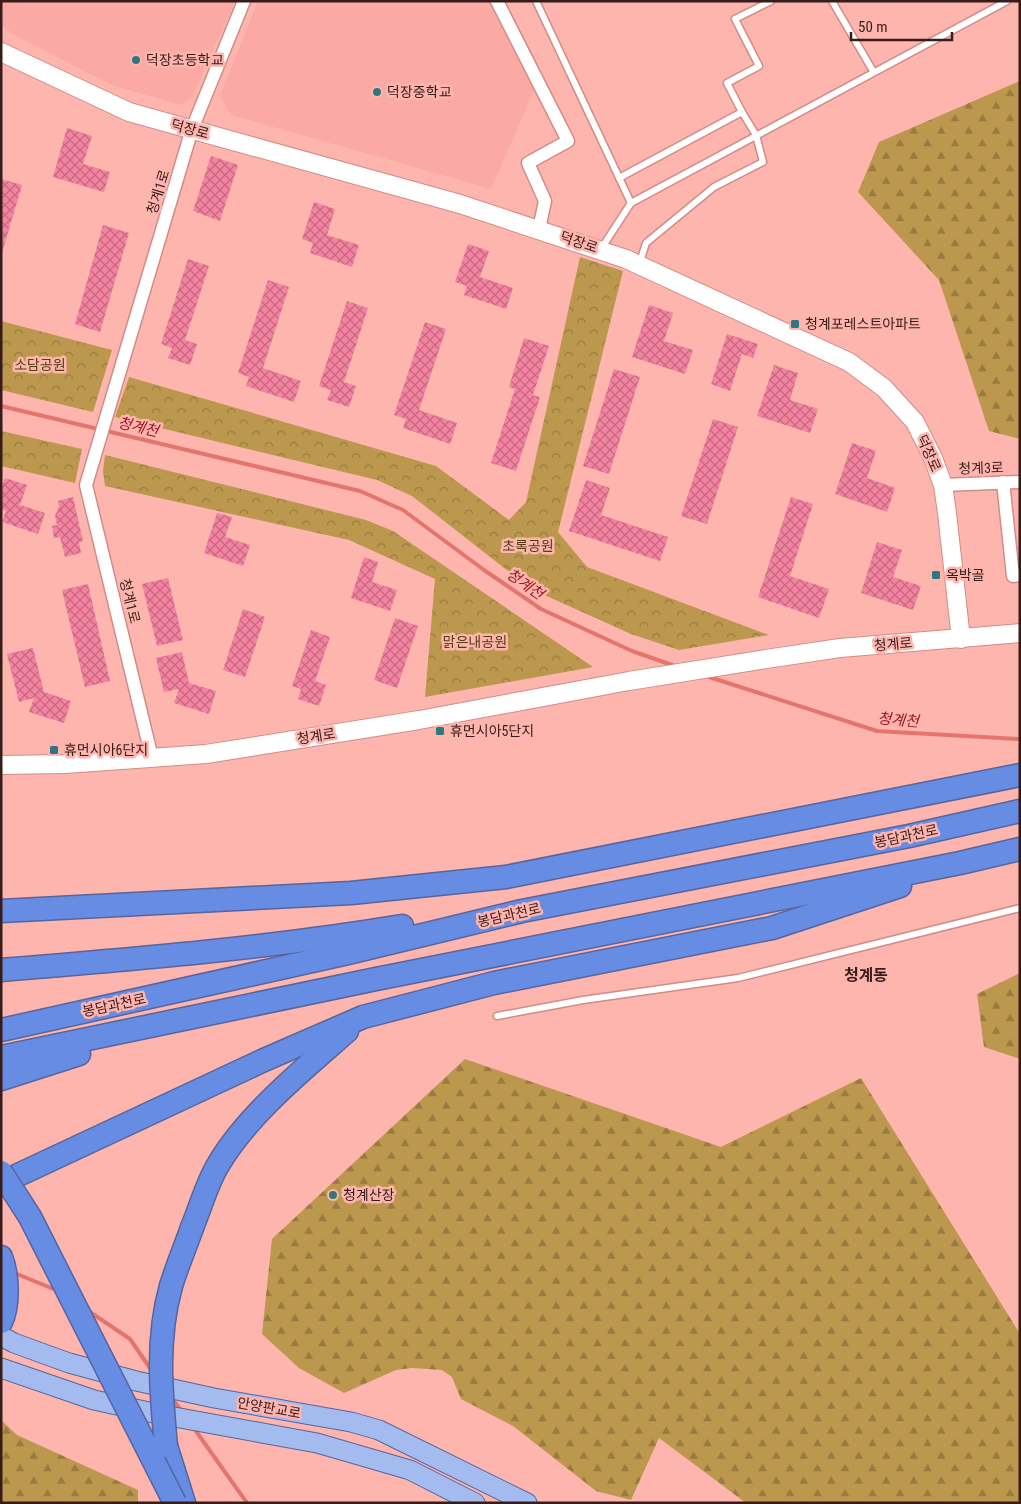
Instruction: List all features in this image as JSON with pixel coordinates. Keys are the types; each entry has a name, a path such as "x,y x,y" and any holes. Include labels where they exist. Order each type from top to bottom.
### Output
{"highway":[{"path":"1,912 351,893 506,877 1020,775"},
{"name":"봉담과천로","path":"1,1030 348,953 522,911 909,836 1020,811"},
{"name":"봉담과천로","path":"1,1057 376,978 960,863 1020,849"},
{"name":"봉담과천로","path":"1,1183 264,1060 363,1017 494,983 772,928 868,898 960,863"},
{"path":"1,970 188,956 324,939 474,914 522,911"},
{"path":"184,1503 166,1446 161,1392 161,1340 171,1287 193,1225 218,1165 245,1129 280,1091 363,1017"},
{"path":"1,1079 188,1019"},
{"path":"1,1172 30,1217 175,1503"},
{"path":"1,1258 6,1282 4,1316 1,1322"}],"main road":[{"name":"안양판교로","path":"1,1336 14,1343 69,1363 146,1383 204,1396 351,1422 379,1430 527,1503"},
{"name":"안양판교로","path":"1,1368 94,1400 158,1414 317,1443 401,1467 475,1503"}],"street":[{"name":"청계1로","path":"152,758 86,485 94,452 110,407 192,129 244,1"},
{"path":"497,1 568,141 528,163 544,201 538,229"},
{"name":"덕장로","path":"1,52 129,112 460,204 600,250 639,265 849,362 877,382 915,422 933,458 943,485 961,638"},
{"path":"1003,482 1013,576 1020,576"},
{"name":"청계3로","path":"943,485 1020,482"},
{"name":"청계로","path":"1,765 65,764 206,754 410,721 629,681 766,659 840,648 1020,633"}],"lane":[{"path":"536,1 631,203"},
{"path":"639,265 646,243 714,187 763,162 756,135 727,84 759,66 735,20 771,1"},
{"path":"832,1 873,71"},
{"path":"600,250 631,203 873,71 1007,1"},
{"path":"619,178 742,112"},
{"path":"497,1016 583,1000 738,978 1020,908"}],"shaded area":[{"name":"덕장초등학교","path":"1,1 235,1 192,98 180,105 112,85 14,35 1,24"},
{"name":"덕장중학교","path":"258,1 491,1 535,88 491,189 231,115 220,96"}],"green space":[{"path":"1020,81 1020,439 989,431 939,280 858,192 879,142"},
{"name":"초록공원","path":"580,257 623,271 558,532 587,567 769,635 679,650 631,634 531,589 412,496 377,480 115,417 129,377 436,466 509,520 526,502"},
{"name":"소담공원","path":"1,321 112,350 93,412 1,390"},
{"path":"1,431 82,449 75,483 1,466"},
{"name":"맑은내공원","path":"105,455 366,520 393,531 593,667 425,697 435,579 349,540 105,486 103,471"},
{"path":"1020,973 1020,1059 984,1047 977,994"},
{"path":"465,1059 721,1147 861,1078 1020,1334 1020,1503 746,1503 659,1438 631,1500 596,1491 513,1426 461,1399 452,1377 442,1370 412,1368 396,1370 344,1393 299,1368 262,1334 272,1239"},
{"path":"1,1420 17,1435 138,1490 138,1503 1,1503"}],"building":[{"path":"67,128 92,136 83,164 110,172 104,192 53,177"},
{"path":"211,156 238,165 220,221 193,211"},
{"path":"1,179 22,185 2,253 1,253"},
{"path":"314,202 335,209 327,235 359,245 352,267 310,253 313,243 302,239"},
{"path":"103,225 129,233 100,332 75,324"},
{"path":"468,244 489,251 480,277 513,288 506,309 464,295 467,286 455,282"},
{"path":"188,259 209,266 185,340 197,344 190,365 168,358 172,348 161,344"},
{"path":"268,280 289,287 263,368 301,381 294,402 246,386 249,377 238,373"},
{"path":"347,301 368,308 344,382 356,386 349,407 327,400 331,390 319,386"},
{"path":"649,305 673,313 664,341 693,350 685,374 632,357"},
{"path":"425,322 446,329 419,410 457,423 450,444 403,428 406,419 394,415"},
{"path":"727,334 758,344 753,358 742,354 730,391 711,384"},
{"path":"524,338 549,346 533,395 540,397 516,471 491,463 515,389 509,387"},
{"path":"774,365 798,373 790,400 818,409 810,433 757,416"},
{"path":"614,369 640,377 609,474 583,466"},
{"path":"713,419 738,427 707,524 681,516"},
{"path":"852,443 876,451 867,478 895,488 887,512 835,494"},
{"path":"5,478 27,485 20,505 45,513 38,534 2,522 6,511 1,509 1,489"},
{"path":"586,480 610,488 601,515 668,537 660,561 569,531"},
{"path":"73,497 83,541 79,542 81,553 65,557 60,537 54,538 52,526 57,525 55,516 59,507 58,501"},
{"path":"791,497 813,504 790,576 829,589 819,618 758,597"},
{"path":"217,513 232,517 225,537 250,545 243,566 204,553"},
{"path":"877,542 902,550 893,577 921,586 913,610 861,593"},
{"path":"364,557 378,562 372,582 397,590 390,611 351,598"},
{"path":"168,578 183,640 157,646 142,584"},
{"path":"88,584 110,681 85,687 62,590"},
{"path":"243,609 265,617 245,677 223,670"},
{"path":"395,618 418,626 397,688 374,680"},
{"path":"311,630 330,637 315,681 326,685 319,706 298,699 301,689 292,686"},
{"path":"33,648 44,692 71,701 64,723 29,712 34,698 19,702 7,654"},
{"path":"182,652 189,683 216,691 209,714 174,703 179,689 164,692 156,658"}],"waterway":[{"name":"청계천","path":"1,406 360,491 403,510 484,570 541,609 632,651 675,666"},
{"name":"청계천","path":"706,676 877,731 1020,739"},
{"path":"12,1272 56,1290"},
{"path":"87,1310 130,1339 152,1371"},
{"path":"171,1397 182,1412"},
{"path":"193,1427 247,1503"}],"place":[{"name":"덕장초등학교","path":"136,60"},
{"name":"덕장중학교","path":"377,92"},
{"name":"청계포레스트아파트","path":"795,324"},
{"name":"옥박골","path":"936,575"},
{"name":"휴먼시아5단지","path":"440,731"},
{"name":"휴먼시아6단지","path":"54,750"},
{"name":"청계산장","path":"333,1195"}],"district":[{"name":"청계동","path":"866,975"}]}
